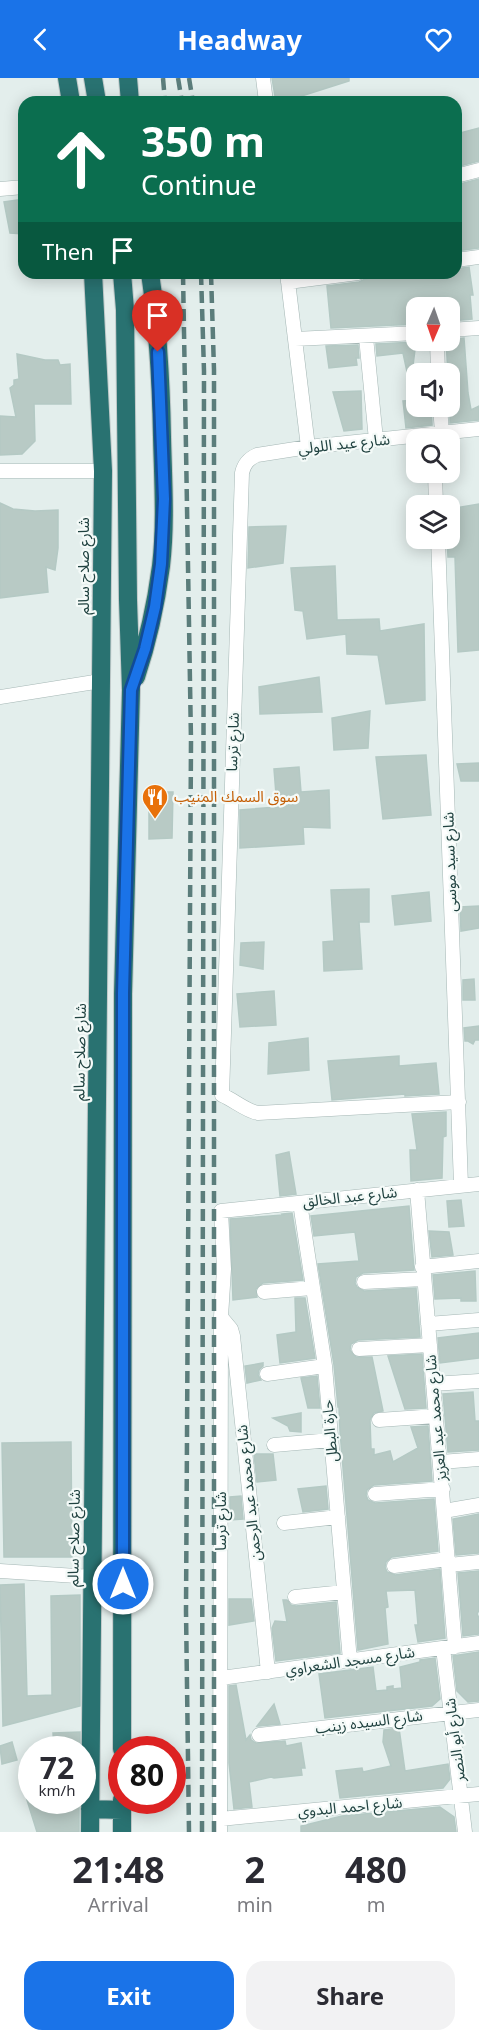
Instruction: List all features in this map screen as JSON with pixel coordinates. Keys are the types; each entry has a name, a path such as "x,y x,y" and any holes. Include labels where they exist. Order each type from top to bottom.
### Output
{"highway":[{"path":"67,78 70,96"},
{"path":"93,78 96,96"},
{"path":"128,78 130,96"},
{"name":"شارع صلاح سالم","path":"91,1736 103,471 93,279"},
{"path":"122,279 125,310 131,690 123,993 123,1736"},
{"path":"131,690 145,649 155,607 164,521 158,352 151,279"},
{"path":"97,1145 123,1147"},
{"name":"شارع صلاح سالم","path":"90,1814 90,1832"},
{"path":"122,1814 122,1832"}],"street":[{"path":"263,78 265,96"},
{"path":"462,174 479,170"},
{"path":"0,189 18,188"},
{"path":"462,259 479,257"},
{"path":"288,279 308,447"},
{"path":"460,329 479,328"},
{"path":"295,339 406,334"},
{"path":"366,336 376,440"},
{"name":"شارع عيد اللولي","path":"460,432 479,429"},
{"name":"شارع عيد اللولي","path":"246,462 257,455 308,447 406,438"},
{"name":"شارع ترسا","path":"246,462 242,473 222,1095 258,1113 459,1102"},
{"path":"0,471 103,471"},
{"name":"شارع سيد موسى","path":"438,549 461,1185"},
{"path":"0,697 101,681"},
{"name":"شارع عبد الخالق","path":"221,1211 479,1184"},
{"name":"شارع محمد عبد العزيز","path":"417,1190 443,1489 448,1562 449,1647"},
{"name":"حارة البطل","path":"300,1203 325,1366 350,1661"},
{"name":"شارع ترسا","path":"220,1825 221,1317 224,1269 221,1211"},
{"path":"364,1282 479,1261"},
{"path":"264,1292 312,1288"},
{"name":"شارع محمد عبد الرحمن","path":"221,1317 231,1329 233,1336 268,1672"},
{"path":"428,1324 479,1320"},
{"path":"359,1349 430,1345"},
{"path":"267,1374 325,1366"},
{"path":"433,1384 479,1381"},
{"path":"379,1420 436,1416"},
{"path":"274,1445 331,1440"},
{"path":"441,1462 479,1459"},
{"path":"375,1494 443,1489"},
{"path":"444,1511 479,1505"},
{"path":"284,1523 338,1517"},
{"path":"394,1566 479,1562"},
{"path":"0,1571 92,1577"},
{"path":"295,1597 344,1593"},
{"name":"شارع مسجد الشعراوي","path":"221,1678 479,1643"},
{"name":"شارع أبو النصر","path":"449,1647 451,1712 465,1832"},
{"name":"شارع السيده زينب","path":"259,1735 479,1710"},
{"name":"شارع احمد البدوي","path":"220,1825 479,1794"}],"building":[{"path":"272,78 349,78 349,81 302,96 275,96"},
{"path":"479,128 479,161 462,165 462,132"},
{"path":"479,179 479,248 462,250 462,183"},
{"path":"18,200 18,234 10,233 4,202"},
{"path":"469,267 473,295 470,295 472,319 460,320 460,297 406,297 406,325 331,328 327,286 359,282 365,279 462,279 462,268"},
{"path":"460,338 464,338 471,410 479,406 479,420 450,423 450,417 460,417 460,363 447,363 447,351 460,351"},
{"path":"406,342 406,351 415,351 413,363 406,363 406,367 403,353 377,356 376,344"},
{"path":"358,345 357,365 329,368 326,346"},
{"path":"17,354 45,360 58,360 60,365 70,364 71,404 34,404 35,441 22,454 0,455 0,416 16,417 10,388 14,385 14,380 19,379"},
{"path":"361,391 362,429 344,431 333,392"},
{"path":"403,401 406,401 406,417 432,417 432,425 406,428"},
{"path":"0,503 13,509 58,510 58,548 55,570 46,567 48,592 0,598"},
{"path":"479,504 479,650 458,652 455,557 448,557 448,549 460,549 460,507"},
{"path":"286,526 283,563 248,568 249,527"},
{"path":"335,566 337,620 379,619 380,631 424,624 425,700 386,704 378,655 347,654 346,634 307,639 303,611 295,610 291,568"},
{"path":"319,677 322,712 260,714 259,687"},
{"path":"370,711 368,748 334,750 332,718"},
{"path":"426,755 431,815 383,819 376,757"},
{"path":"479,763 479,781 461,781 457,764"},
{"path":"299,767 301,792 329,790 330,828 303,827 304,844 240,848 240,810 277,807 274,769"},
{"path":"149,792 173,792 172,838 149,839"},
{"path":"369,889 369,922 359,922 362,969 324,971 323,942 334,941 331,890"},
{"path":"429,892 431,921 395,925 392,896"},
{"path":"479,906 479,928 461,931 460,907"},
{"path":"264,942 263,969 240,965 241,943"},
{"path":"474,979 475,1000 463,1000 463,980"},
{"path":"274,991 276,1025 240,1027 237,994"},
{"path":"479,1026 479,1040 475,1040 473,1044 465,1041 464,1028"},
{"path":"308,1038 309,1070 268,1074 269,1043"},
{"path":"399,1056 399,1066 436,1063 439,1094 405,1096 405,1094 332,1100 328,1061"},
{"path":"446,1112 442,1178 411,1181 410,1150 417,1150 412,1114"},
{"path":"289,1152 296,1194 280,1196 276,1155"},
{"path":"461,1200 464,1226 449,1227 447,1201"},
{"path":"409,1206 414,1270 363,1273 356,1277 355,1283 364,1291 416,1288 420,1337 358,1340 351,1344 350,1350 356,1357 372,1357 383,1411 374,1413 370,1420 371,1449 374,1449 374,1455 390,1451 393,1462 418,1448 411,1427 428,1426 432,1481 374,1485 367,1490 366,1495 368,1500 375,1503 434,1499 438,1551 392,1557 386,1562 385,1567 387,1572 395,1575 440,1569 445,1638 418,1642 415,1625 418,1625 415,1590 386,1591 388,1644 358,1650 339,1407 318,1264 359,1261 355,1232 314,1236 311,1216"},
{"path":"292,1213 303,1280 263,1283 256,1289 257,1297 233,1300 230,1219"},
{"path":"429,1231 449,1232 453,1255 432,1257"},
{"path":"475,1271 476,1301 461,1301 461,1298 435,1299 433,1275"},
{"path":"295,1298 305,1298 315,1358 280,1363 277,1335 296,1332"},
{"path":"479,1333 479,1358 440,1363 438,1338"},
{"path":"422,1354 426,1408 405,1409 388,1356"},
{"path":"263,1363 258,1375 261,1380 247,1383 245,1366"},
{"path":"317,1376 320,1408 308,1408 301,1378"},
{"path":"473,1392 475,1421 479,1421 479,1450 448,1452 443,1394"},
{"path":"301,1413 301,1432 290,1431 288,1426 273,1418"},
{"path":"71,1442 72,1557 4,1557 2,1443"},
{"path":"254,1454 273,1454 276,1480 257,1482"},
{"path":"326,1486 328,1509 303,1512 298,1489"},
{"path":"241,1496 243,1519 230,1520 230,1497"},
{"path":"479,1514 479,1553 456,1555 453,1519"},
{"path":"479,1571 479,1610 477,1614 479,1634 463,1636 458,1573"},
{"path":"24,1584 27,1696 52,1695 51,1596 80,1595 80,1706 3,1726 0,1585"},
{"path":"229,1599 251,1599 254,1621 229,1625"},
{"path":"283,1600 296,1606 336,1602 340,1653 276,1661 272,1628 275,1621 287,1622"},
{"path":"479,1652 479,1701 468,1702 457,1691 453,1656"},
{"path":"435,1658 440,1699 432,1706 325,1718 319,1674 373,1667 376,1691 387,1690 387,1687 393,1686 393,1689 402,1688 400,1667"},
{"path":"236,1685 246,1740 250,1735 251,1740 256,1743 285,1741 286,1746 301,1743 305,1768 301,1768 302,1775 271,1777 249,1782 252,1807 234,1809 229,1763 229,1686"},
{"path":"274,1704 280,1724 257,1726"},
{"path":"399,1728 405,1771 448,1764 450,1779 443,1788 340,1798 336,1771 362,1768 363,1772 391,1766 383,1742 384,1730"},
{"path":"80,1732 80,1736 53,1736 53,1733"},
{"path":"12,1742 17,1760 2,1764 0,1746"},
{"path":"440,1807 454,1817 456,1832 301,1832 301,1826 342,1816"},
{"path":"31,1814 79,1814 79,1832 37,1832"}],"railway":[{"path":"163,78 164,96"},
{"path":"178,78 181,96"},
{"path":"189,78 192,96"},
{"path":"183,279 191,741 186,1611 189,1832"},
{"path":"201,279 204,371 202,1832"},
{"path":"211,279 214,370 214,1832"}],"place":[{"name":"سوق السمك المنيب","path":"155,820"}],"route":[{"path":"123,1584 123,993 131,690 145,649 155,607 161,564 164,499 158,352"}]}
